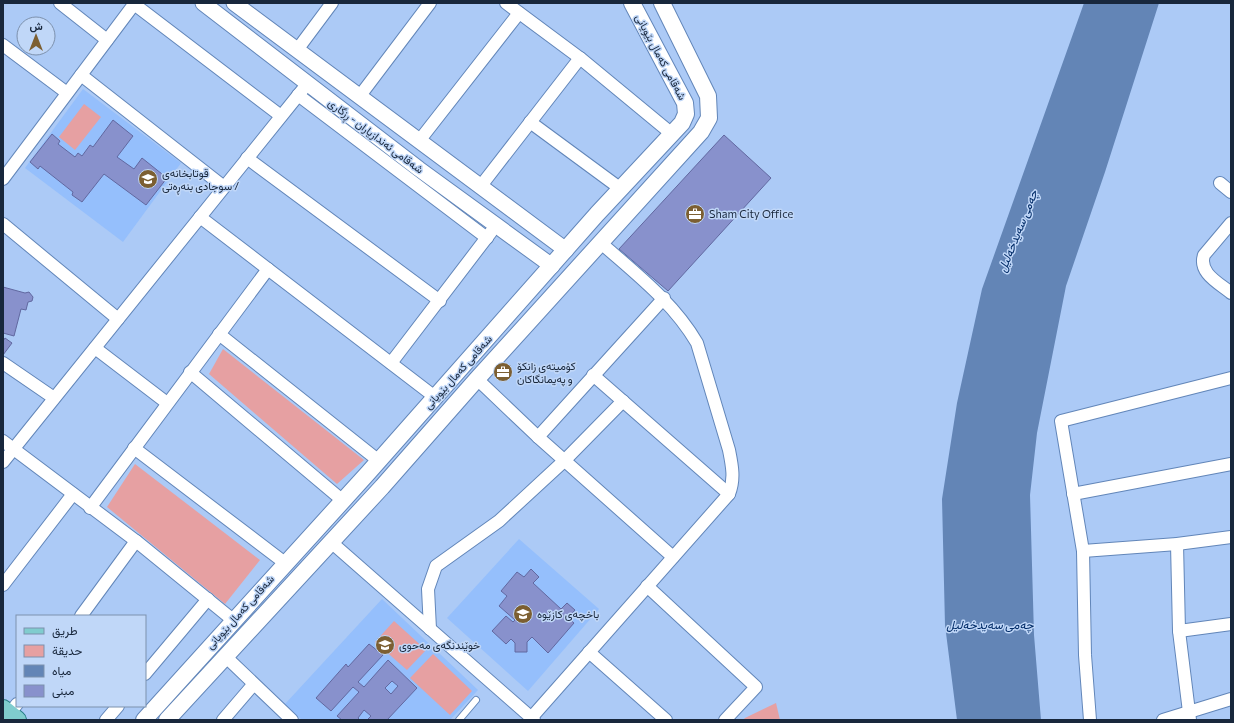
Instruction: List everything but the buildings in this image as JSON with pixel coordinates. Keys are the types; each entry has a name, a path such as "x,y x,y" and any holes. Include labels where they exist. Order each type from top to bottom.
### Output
{"main road":[{"name":"شەقامی کەمال بێویانی","path":"144,720 342,500 368,474 597,214 672,134 685,117 685,103 632,3"},
{"name":"شەقامی کەمال بێویانی","path":"167,720 382,486 696,138 709,118 709,102 706,91 662,3"},
{"path":"597,214 605,215 611,221 614,229"},
{"path":"368,474 370,480 375,485 382,486"}],"street":[{"path":"60,3 107,40"},
{"path":"3,179 135,3 281,116"},
{"name":"شەقامی ئەندازیاران - ڕزگاری","path":"203,3 552,266"},
{"name":"شەقامی ئەندازیاران - ڕزگاری","path":"234,3 566,250"},
{"path":"297,50 332,3"},
{"path":"360,97 430,3"},
{"path":"506,3 580,58 672,134"},
{"path":"419,142 519,12"},
{"path":"257,44 269,29"},
{"path":"3,45 67,93"},
{"path":"480,187 580,58"},
{"path":"81,75 224,186"},
{"path":"3,462 308,83"},
{"path":"298,95 487,238"},
{"path":"530,122 620,189"},
{"path":"247,158 440,301"},
{"path":"1220,183 1231,192"},
{"path":"200,217 436,397"},
{"path":"1231,223 1204,255 1202,261 1206,272 1231,293"},
{"path":"3,224 118,319"},
{"path":"391,363 440,301 496,225"},
{"path":"331,542 533,719 589,652 729,494 733,484 733,468 702,354 691,332 664,298 601,243"},
{"path":"90,508 268,269"},
{"path":"538,437 664,298"},
{"path":"219,334 379,461"},
{"path":"95,348 167,403"},
{"path":"3,363 54,398"},
{"path":"190,372 342,500"},
{"path":"593,375 729,494"},
{"path":"1090,720 1085,655 1083,551 1061,421 1231,378"},
{"path":"477,379 564,461 673,557"},
{"path":"430,629 428,589 436,566 499,521 564,461 623,401"},
{"path":"3,441 90,508 136,541 233,620"},
{"path":"134,448 285,563"},
{"path":"1073,494 1231,464"},
{"path":"3,585 73,494"},
{"path":"1083,551 1177,544 1231,537"},
{"path":"82,615 136,541"},
{"path":"1177,544 1179,631 1189,716"},
{"path":"647,586 756,687 725,720"},
{"path":"146,673 208,600"},
{"path":"1179,631 1231,624"},
{"path":"589,652 666,720"},
{"path":"225,656 253,685 292,720"},
{"path":"223,720 253,685"},
{"path":"1163,720 1189,716 1231,699"},
{"path":"106,720 117,707"}],"lane":[{"path":"459,720 476,700"}],"shaded area":[{"path":"83,89 181,163 123,242 25,168"},
{"name":"باخچەی کازێوە","path":"519,539 599,609 528,691 447,618"},
{"name":"خوێندنگەی مەحوی","path":"382,599 478,690 450,720 302,720 285,704"}],"green space":[{"path":"84,104 101,117 75,150 59,137"},
{"path":"223,349 364,460 337,484 209,374"},
{"path":"135,464 260,560 225,604 107,507"},
{"path":"394,621 426,650 407,670 375,642"},
{"path":"433,654 472,691 450,715 410,678"},
{"path":"776,703 780,720 743,720 745,718"}],"water":[{"name":"چەمی سەیدخەلیل","path":"1084,3 1159,3 1105,172 1066,286 1037,433 1030,495 1034,635 1041,720 957,720 945,625 942,499 957,403 982,289"}],"place":[{"name":"قوتابخانەی سوجادی بنەڕەتی /","path":"148,179"},
{"name":"Sham City Office","path":"695,214"},
{"name":"کۆمیتەی زانکۆ و پەیمانگاکان","path":"503,372"},
{"name":"باخچەی کازێوە","path":"523,614"},
{"name":"خوێندنگەی مەحوی","path":"385,645"}]}
